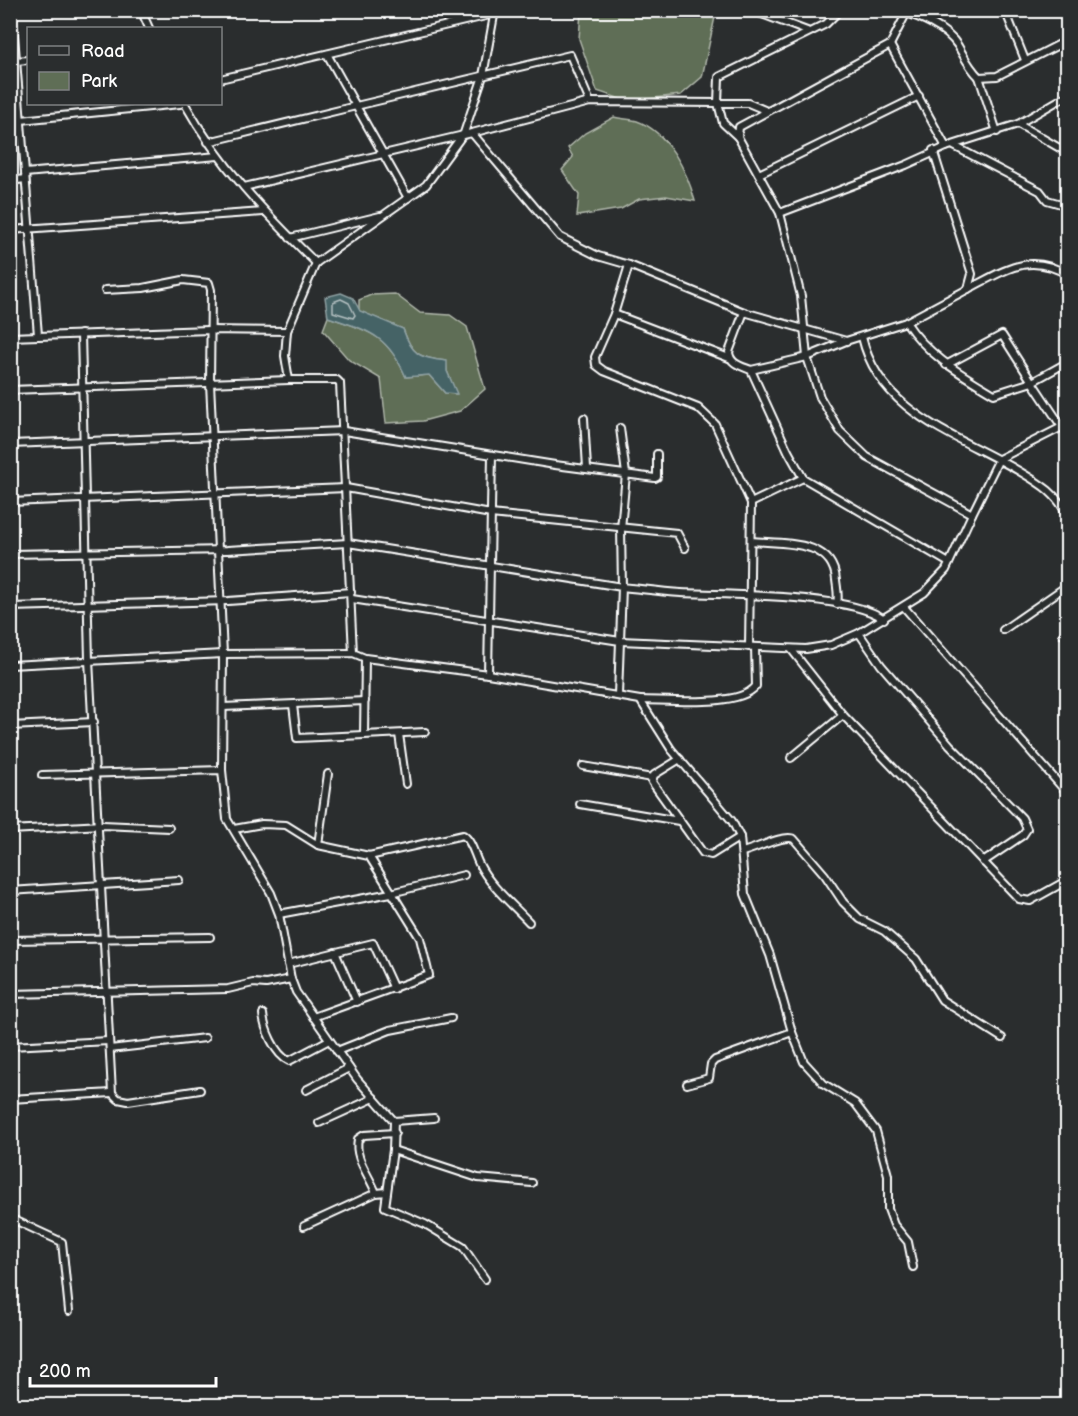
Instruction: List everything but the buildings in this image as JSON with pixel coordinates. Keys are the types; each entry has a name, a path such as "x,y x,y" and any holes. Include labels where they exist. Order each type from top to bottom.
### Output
{"street":[{"path":"141,10 148,27"},
{"path":"222,79 511,10"},
{"path":"751,10 807,31"},
{"path":"840,10 826,24 807,31 764,56 718,77 718,104 723,123 738,137 780,213 801,296 807,357 825,405 840,431 867,457 931,489 972,514"},
{"path":"898,10 940,28 957,44 967,65 979,77 997,132"},
{"path":"1005,10 1025,60"},
{"path":"738,137 739,127 890,45 907,12"},
{"path":"289,380 285,356 287,331 315,263 426,185 464,133 483,76 496,13"},
{"path":"12,15 16,61 14,71 21,122 38,335"},
{"path":"979,77 997,76 1068,40"},
{"path":"890,45 946,147"},
{"path":"327,54 408,198"},
{"path":"208,142 570,55 590,102"},
{"path":"16,61 27,60"},
{"path":"780,213 906,165 933,150 954,146 1018,124 1068,94"},
{"path":"759,174 919,96"},
{"path":"243,187 464,133 472,133 590,102 748,103 767,111"},
{"path":"10,126 21,122 171,105"},
{"path":"187,105 208,142 263,212 315,263"},
{"path":"1018,124 1068,153"},
{"path":"472,133 560,237 598,256 629,265 744,312 846,341"},
{"path":"954,146 1040,191 1047,200 1068,206"},
{"path":"933,150 972,274 968,289"},
{"path":"10,181 25,176 218,156"},
{"path":"10,230 263,212"},
{"path":"290,238 384,215"},
{"path":"614,314 729,358 733,363 751,370 807,357 846,341 906,322 1012,267 1035,262 1057,268 1068,275"},
{"path":"10,665 223,654 353,653 364,658 488,674 640,700 723,700 750,694 756,686 748,594 751,503 715,424 698,408 604,371 596,365 595,357 614,314 629,265"},
{"path":"105,290 143,288 183,280 209,283 212,300 209,330 210,383 223,654 222,770 227,819 271,893 279,914 291,979 349,1068 394,1121 395,1133 385,1207 425,1224 463,1247 485,1279"},
{"path":"729,358 729,352 744,312"},
{"path":"906,322 918,341 946,365 994,394 1032,382 1068,362"},
{"path":"10,337 209,330 287,331"},
{"path":"81,333 89,660 112,1093 118,1099 128,1101 200,1090"},
{"path":"10,607 351,596 490,621 620,640 791,649 831,645 884,619 938,581 999,459 1065,426 1032,382 1002,334 946,365"},
{"path":"861,337 866,356 896,400 922,419 999,459 1060,499 1068,517"},
{"path":"751,370 788,452 803,478 949,563"},
{"path":"10,390 289,380 337,380 340,382 353,653"},
{"path":"584,418 587,468"},
{"path":"618,695 622,587 621,529 626,474 620,428"},
{"path":"10,444 84,443 344,431 492,455 657,477 657,454"},
{"path":"488,674 492,455"},
{"path":"751,503 803,478"},
{"path":"10,502 346,488 491,514 677,533 685,548"},
{"path":"1060,499 1068,496"},
{"path":"751,541 810,547 828,556 834,566 839,596 837,604"},
{"path":"10,554 219,550 348,543 491,565 567,580 622,587 680,593 748,594 837,604 875,612 884,619"},
{"path":"1003,630 1068,585"},
{"path":"904,607 1068,794"},
{"path":"1063,635 1068,630"},
{"path":"859,633 881,665 950,745 1009,803 1026,824 1027,829 1023,835 983,862"},
{"path":"791,649 843,715 1019,899 1030,901 1068,880"},
{"path":"364,658 364,735"},
{"path":"640,700 680,759 732,820 740,837 745,894 770,955 792,1032 804,1062 824,1084 855,1103 876,1131 888,1174 888,1209 894,1225 908,1242 914,1267"},
{"path":"223,707 365,701"},
{"path":"293,705 297,738 425,732"},
{"path":"790,758 843,715"},
{"path":"10,726 94,722"},
{"path":"399,734 406,784"},
{"path":"583,766 651,778 680,759"},
{"path":"42,775 222,770"},
{"path":"318,845 328,774"},
{"path":"651,778 680,821 707,855 740,837"},
{"path":"580,804 680,821"},
{"path":"234,829 262,824 286,825 318,845 369,856 463,835 469,840 480,866 497,889 529,922"},
{"path":"10,830 99,826 169,828"},
{"path":"742,852 759,849 783,837 794,839 860,919 884,931 916,959 942,999 1002,1038"},
{"path":"314,1017 429,975 420,938 369,856"},
{"path":"279,914 391,893 464,875"},
{"path":"10,891 102,887 179,880"},
{"path":"10,940 210,937"},
{"path":"288,964 373,943 393,989"},
{"path":"335,952 357,1002"},
{"path":"10,994 228,989 253,983 266,984 291,979"},
{"path":"263,1014 269,1034 284,1059 289,1061 329,1040"},
{"path":"337,1051 390,1030 451,1018"},
{"path":"687,1084 709,1078 711,1064 716,1060 792,1032"},
{"path":"110,1049 205,1038"},
{"path":"10,1046 109,1041"},
{"path":"306,1090 349,1068"},
{"path":"10,1099 112,1093"},
{"path":"319,1123 374,1098"},
{"path":"394,1121 434,1118"},
{"path":"376,1193 369,1173 360,1162 356,1149 358,1139 364,1135 395,1133"},
{"path":"393,1150 478,1178 532,1183"},
{"path":"304,1226 376,1193 387,1192"},
{"path":"10,1218 62,1242 69,1311"}],"green space":[{"path":"712,10 715,17 702,77 681,95 627,101 597,91 579,39 581,11"},
{"path":"614,117 637,121 648,126 667,143 687,177 695,201 666,196 639,199 621,209 577,216 579,195 562,170 573,157 568,148 585,133"},
{"path":"395,294 420,313 450,315 467,327 485,389 460,411 423,421 386,423 381,379 349,360 323,330 328,317 366,331 392,351 406,377 429,375 445,393 456,394 447,371 446,361 418,354 410,345 403,329 359,311 359,300 371,295"}],"water":[{"path":"341,293 353,298 360,311 403,329 413,350 418,354 447,361 447,371 457,394 445,393 429,375 406,377 392,351 375,336 328,317 325,297"}]}
